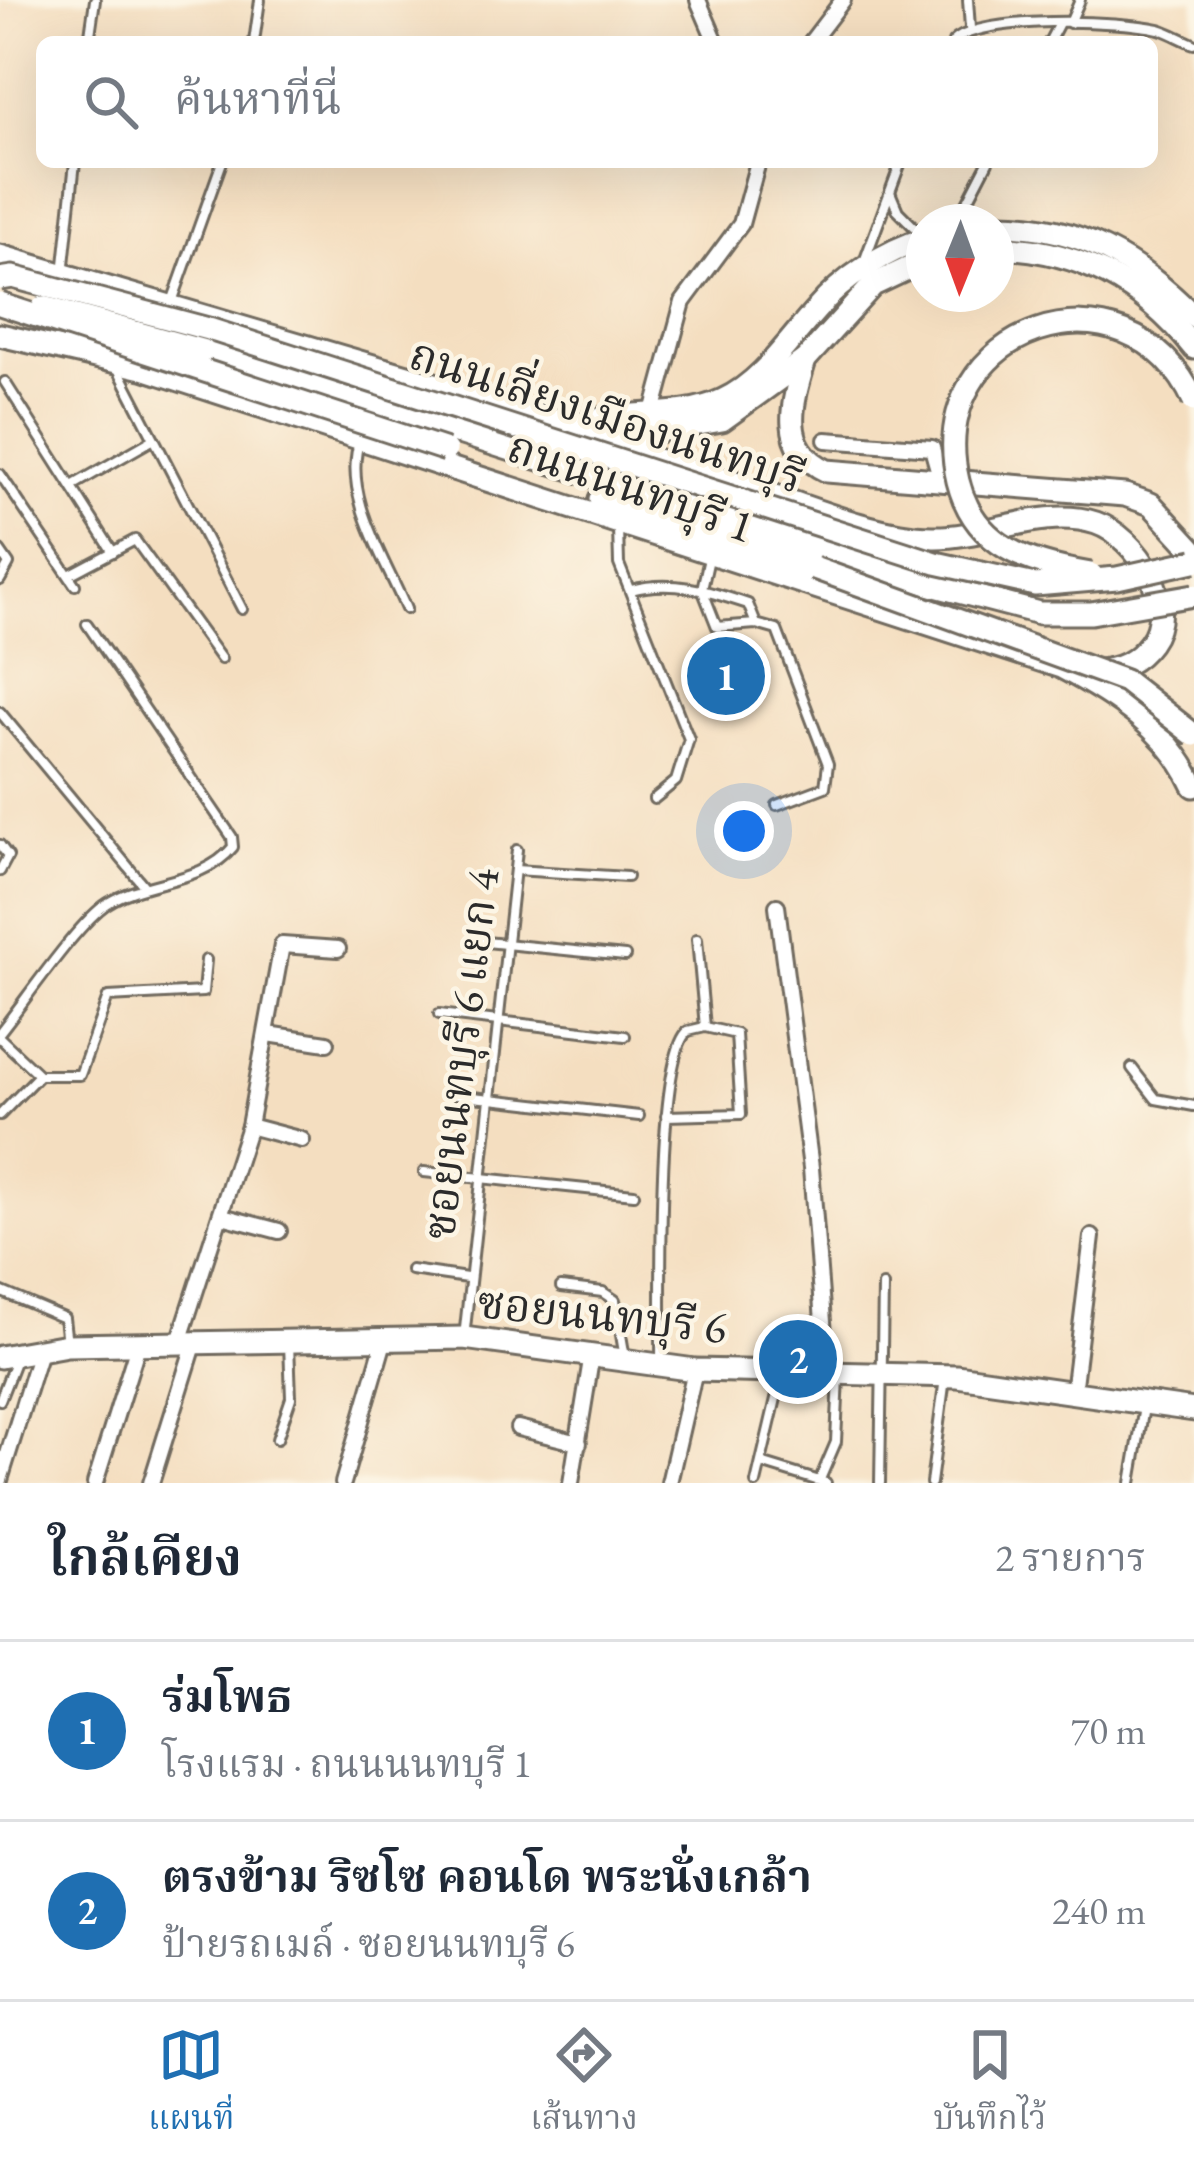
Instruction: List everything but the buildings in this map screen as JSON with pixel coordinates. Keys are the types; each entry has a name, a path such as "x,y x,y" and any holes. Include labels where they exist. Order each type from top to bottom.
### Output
{"main road":[{"path":"1014,225 1032,225 1111,249 1153,276 1194,317"},
{"path":"577,426 594,419 652,416 726,400 782,352 820,305 863,269 906,247"},
{"path":"1014,248 1104,270 1167,315 1194,348"},
{"name":"ถนนนนทบุรี 1","path":"0,256 577,426 607,440 722,420 805,360 873,285 906,269"},
{"name":"ถนนเลี่ยงเมืองนนทบุรี","path":"4,276 212,330 936,563 1035,585 1117,578 1194,561"},
{"name":"ถนนเลี่ยงเมืองนนทบุรี","path":"0,302 20,301 204,351 928,584 1039,613"},
{"path":"0,302 925,602 976,612 1091,613 1194,595"},
{"path":"143,368 124,342 123,325 138,307 165,306"},
{"path":"1117,578 1026,561 989,539 964,505 955,469 953,438 967,387 1001,348 1022,335 1043,326 1095,322 1128,329 1160,352 1194,401"},
{"name":"ถนนนนทบุรี 1","path":"0,335 143,368 1061,667 1130,707 1161,737 1194,786"},
{"path":"805,360 792,416 793,441 811,464 827,471 1125,495 1151,504 1194,551"},
{"path":"607,440 912,536 984,533 1052,517 1098,524 1134,550 1154,584 1160,612 1153,640 1117,670 1061,667"},
{"path":"814,568 1125,680 1194,735"},
{"name":"ซอยนนทบุรี 6","path":"20,1352 67,1345 464,1338 695,1370 945,1376 1194,1410"}],"street":[{"path":"698,0 713,36"},
{"path":"816,36 843,0"},
{"path":"652,416 674,323 741,224 756,168"},
{"path":"826,440 932,448 940,480"},
{"path":"777,906 833,1373"},
{"path":"151,1483 249,1126 282,945 338,950"},
{"path":"268,1034 327,1043"},
{"path":"249,1126 302,1140"},
{"path":"222,1216 279,1231"},
{"path":"1073,1393 1092,1237"},
{"path":"343,1483 385,1338"},
{"path":"94,1483 138,1345"},
{"path":"0,1480 20,1352"},
{"path":"571,1483 592,1354"},
{"path":"669,1483 695,1370"},
{"path":"518,1428 579,1443"}],"lane":[{"path":"90,36 95,0"},
{"path":"255,36 260,0"},
{"path":"968,0 970,28"},
{"path":"1070,22 1080,0"},
{"path":"960,36 970,28 1070,22 1159,29 1194,44"},
{"path":"1052,36 1058,25"},
{"path":"63,276 74,168"},
{"path":"165,306 192,258 220,168"},
{"path":"863,269 899,168"},
{"path":"966,204 985,168"},
{"path":"890,190 906,219"},
{"path":"115,364 242,609"},
{"path":"5,382 113,551"},
{"path":"361,438 354,456 357,494 406,609"},
{"path":"71,486 154,439"},
{"path":"0,474 75,585"},
{"path":"618,520 620,564 689,739 676,781 654,799"},
{"path":"69,575 131,541 140,543 221,659"},
{"path":"0,551 8,564 0,580"},
{"path":"710,554 702,590 723,631 756,624 777,630 828,764 824,787 777,805"},
{"path":"630,590 651,585 702,590 748,604 756,624"},
{"path":"87,624 232,836 233,848 225,857 172,882 145,887 105,905 0,1035 39,1075 80,1075 108,998 202,992 206,960"},
{"path":"0,712 145,887"},
{"path":"0,845 8,856 0,871"},
{"name":"ซอยนนทบุรี 6 แยก 4","path":"464,1338 467,1278 518,850"},
{"path":"515,870 627,877"},
{"path":"697,939 705,1028"},
{"path":"476,941 625,956"},
{"path":"440,1015 625,1036"},
{"path":"662,1364 666,1116 674,1049 688,1031 705,1028 736,1034 742,1113 666,1116"},
{"path":"1132,1068 1156,1099 1194,1106"},
{"path":"0,1115 39,1075"},
{"path":"448,1094 639,1116"},
{"path":"424,1172 634,1194"},
{"path":"411,1270 467,1278"},
{"path":"880,1483 883,1286"},
{"path":"561,1287 603,1292 615,1300 626,1359"},
{"path":"0,1291 64,1318 67,1345"},
{"path":"278,1439 291,1398 290,1342"},
{"path":"0,1400 20,1352"},
{"path":"756,1483 783,1371"},
{"path":"761,1463 824,1480 833,1458 833,1373"},
{"path":"931,1483 945,1376"},
{"path":"1131,1483 1144,1405"}],"place":[{"name":"ร่มโพธ","path":"726,676"},
{"name":"ตรงข้าม ริซโซ คอนโด พระนั่งเกล้า","path":"798,1359"}]}
